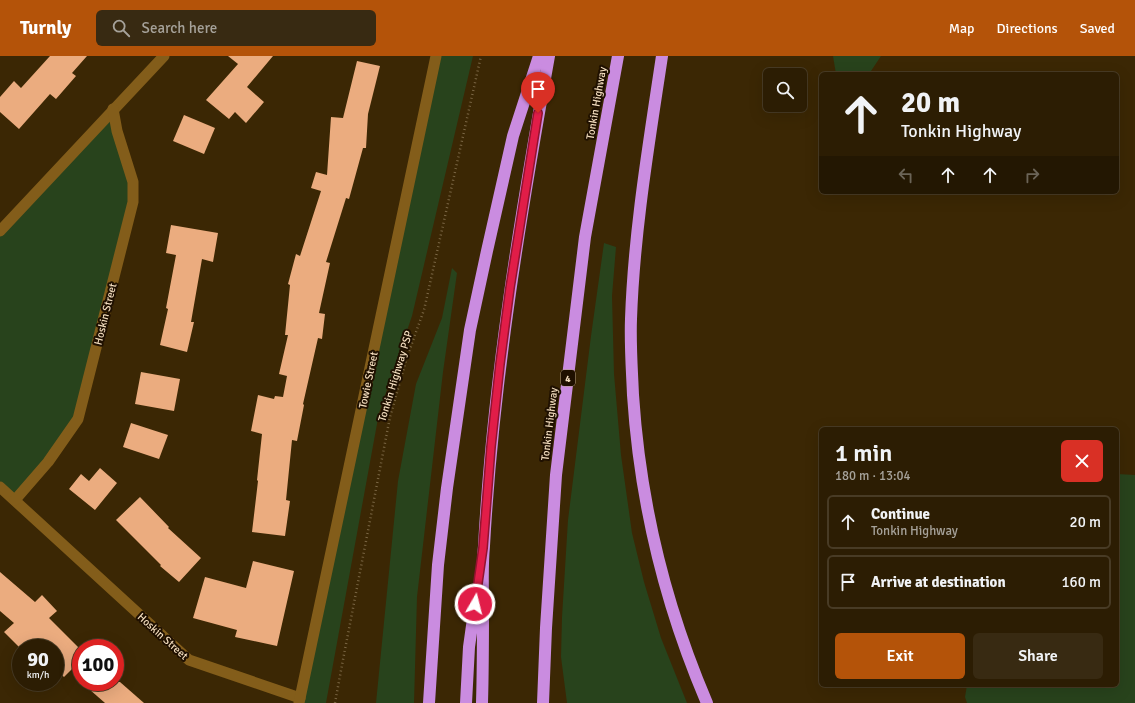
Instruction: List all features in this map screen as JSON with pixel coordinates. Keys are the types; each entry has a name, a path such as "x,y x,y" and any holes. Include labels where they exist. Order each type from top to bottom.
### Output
{"highway":[{"path":"429,703 441,542 449,472 470,330 486,251 513,136 538,56"},
{"path":"466,703 469,647 483,548 491,447 502,349 510,288 549,56"},
{"name":"Tonkin Highway","path":"543,703 546,628 556,475 585,237 618,56"},
{"path":"662,56 648,147 634,264 631,349 635,426 642,480 653,536 666,589 685,646 707,702"},
{"path":"482,703 483,548"}],"street":[{"path":"0,231 164,56"},
{"name":"Towie Street","path":"300,700 436,56"},
{"name":"Hoskin Street","path":"15,500 48,462 78,419 133,202 133,182 117,131 113,109"},
{"name":"Hoskin Street","path":"0,487 189,660 300,700"}],"path":[{"name":"Tonkin Highway PSP","path":"335,703 390,417 407,357 424,310 481,56"}],"green space":[{"path":"436,56 473,56 412,316 379,413 326,703 299,703"},
{"path":"833,56 881,56 870,72 836,72"},
{"path":"113,109 133,182 78,419 15,500 0,487 0,231"},
{"path":"604,243 616,247 612,296 614,374 621,455 632,533 644,582 661,638 687,703 567,703 561,657 568,520"},
{"path":"452,268 457,273 443,372 417,597 414,703 376,703 398,481 416,384 442,318"},
{"path":"1119,474 1135,475 1135,703 967,703 965,697 967,687 1119,687"}],"building":[{"path":"50,56 87,56 72,73 76,76 56,99 50,94 19,129 0,112 0,97 14,81 21,88"},
{"path":"228,56 273,56 247,87 264,102 246,123 235,112 229,119 206,100 238,64"},
{"path":"357,61 380,66 368,114 366,148 363,148 349,199 346,198 326,262 330,263 319,313 325,314 322,339 318,338 303,404 297,441 292,440 286,500 290,501 285,536 252,532 262,434 251,431 258,395 274,399 275,396 283,397 287,376 279,374 288,335 285,335 290,285 288,284 296,254 300,256 321,191 311,188 316,172 327,175 331,117 343,118"},
{"path":"184,115 215,128 204,154 173,141"},
{"path":"171,225 218,233 213,262 202,259 191,322 194,322 187,352 160,345 168,309 166,308 176,255 166,253"},
{"path":"141,372 180,379 174,411 135,404"},
{"path":"131,423 168,435 159,459 123,447"},
{"path":"100,468 117,483 95,510 69,489 81,474 89,481"},
{"path":"140,497 169,527 168,528 201,558 179,582 160,566 161,565 116,520"},
{"path":"253,561 294,571 277,646 235,637 237,630 193,618 205,577 246,588"},
{"path":"0,572 35,602 42,595 57,611 49,618 72,641 72,669 64,677 64,639 12,640 4,632 14,623 0,611"},
{"path":"124,686 144,703 105,703 91,691 124,691"}],"route":[{"path":"475,604 483,548 491,447 500,364 510,288 538,113"}]}
